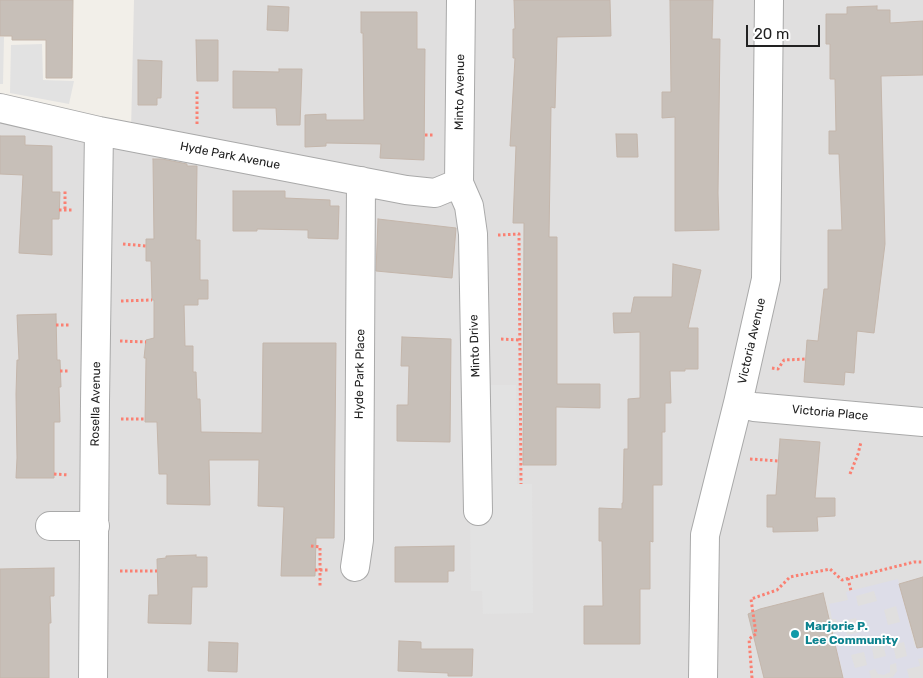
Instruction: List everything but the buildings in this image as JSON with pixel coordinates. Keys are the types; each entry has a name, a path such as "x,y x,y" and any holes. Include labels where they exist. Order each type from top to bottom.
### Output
{"street":[{"name":"Minto Avenue","path":"459,184 461,0"},
{"name":"Victoria Avenue","path":"703,678 705,535 738,403 766,279 769,0"},
{"name":"Hyde Park Avenue","path":"0,108 98,131 406,190 435,193 459,184"},
{"name":"Rosella Avenue","path":"93,678 98,131"},
{"name":"Hyde Park Place","path":"355,567 359,540 361,181"},
{"name":"Minto Drive","path":"459,184 469,206 473,234 478,511"},
{"name":"Victoria Place","path":"738,403 754,407 923,422"},
{"path":"50,526 95,526"}],"path":[{"path":"196,128 197,90"},
{"path":"425,135 437,136"},
{"path":"64,210 65,189"},
{"path":"59,210 78,210"},
{"path":"473,234 519,234 521,484"},
{"path":"115,244 146,246"},
{"path":"115,301 152,300"},
{"path":"56,325 77,325"},
{"path":"499,339 520,340"},
{"path":"115,340 146,342"},
{"path":"764,368 778,369 784,360 806,360"},
{"path":"850,474 858,454 861,439"},
{"path":"311,546 320,547 320,586"},
{"path":"752,678 749,639 756,634 751,599 777,590 790,577 830,569 842,580 914,562 923,562"},
{"path":"114,571 157,571"},
{"path":"848,578 851,591"}],"shaded area":[{"path":"134,0 923,0 923,678 0,678 0,104 131,131"},
{"path":"0,37 4,37 3,84 0,84"},
{"path":"42,44 43,80 74,81 69,104 10,93 11,45"},
{"path":"477,385 516,385 517,484 532,484 533,613 483,614 482,591 471,591 470,511"},
{"path":"898,579 915,647 923,646 923,658 918,659 920,666 907,669 909,678 887,678 893,677 897,671 896,663 890,665 890,672 884,675 878,674 875,669 869,671 871,678 844,678 840,661 824,666 819,637 839,632 836,619 832,619 829,604 848,600 846,592","holes":["874,591 877,601 858,606 856,596","896,606 900,622 888,625 884,610","856,618 860,632 847,635 843,621","904,642 907,656 896,659 893,645","883,644 886,656 874,659 872,648","864,652 867,665 855,668 851,655"]}],"place":[{"name":"Marjorie P. Lee Community","path":"795,634"}]}
